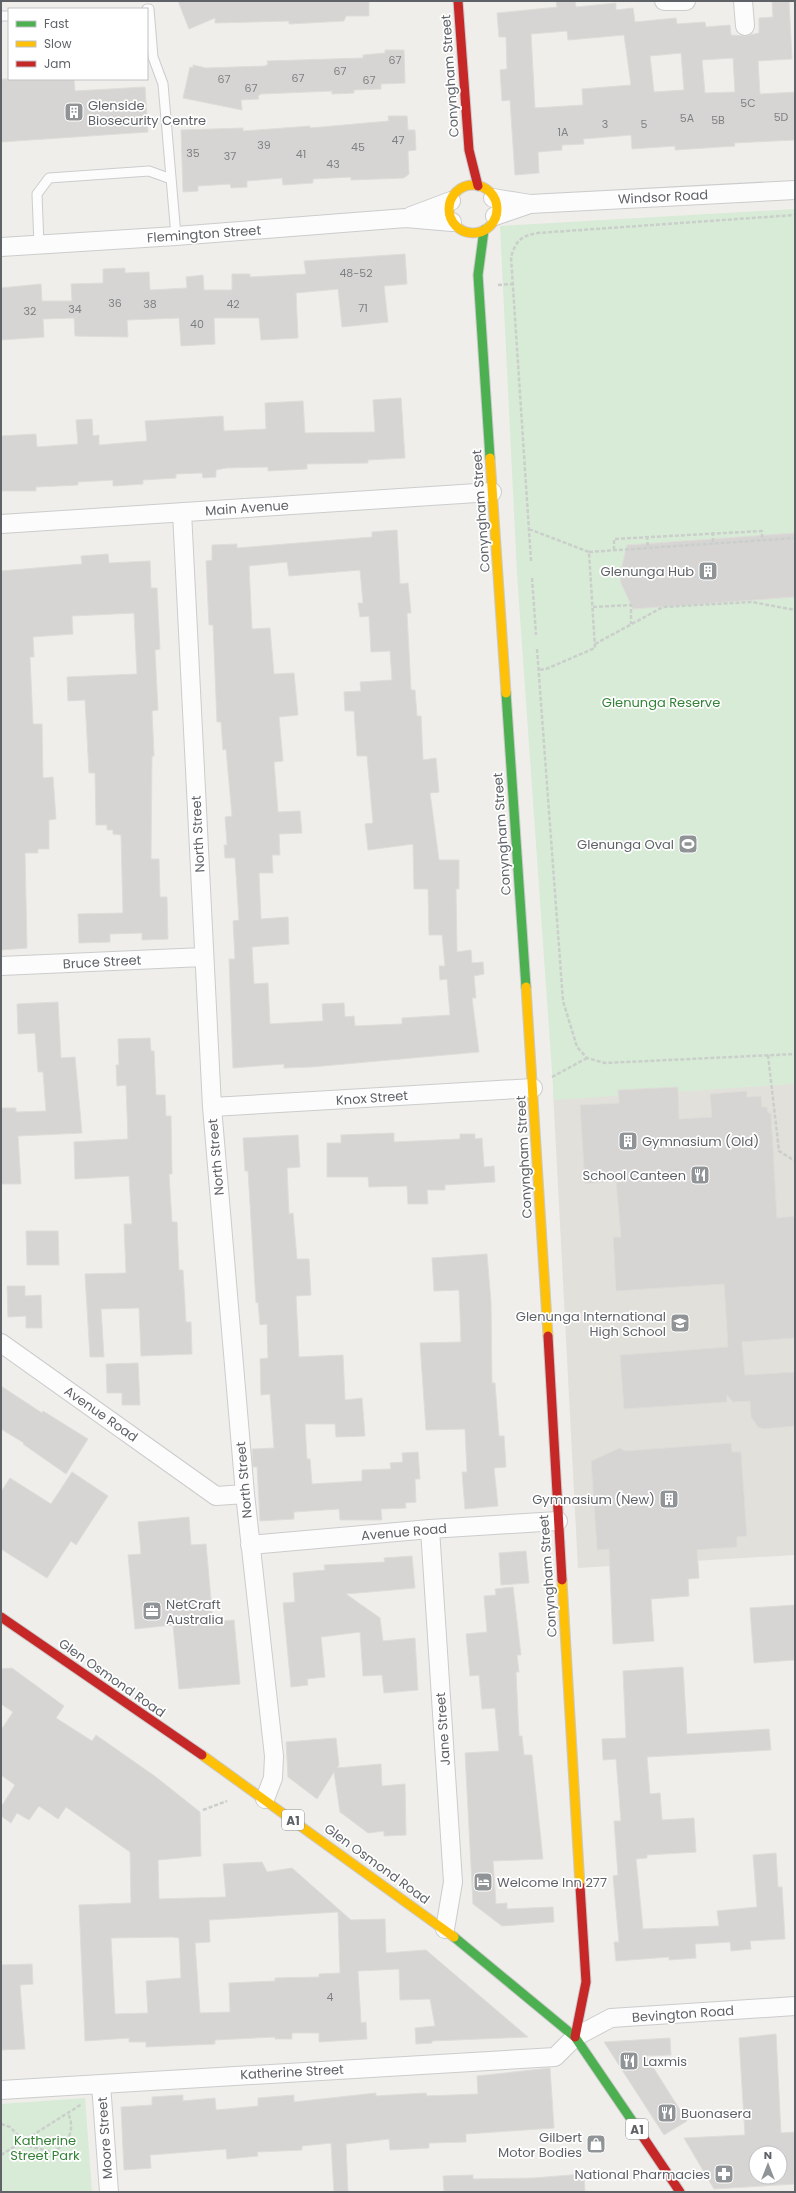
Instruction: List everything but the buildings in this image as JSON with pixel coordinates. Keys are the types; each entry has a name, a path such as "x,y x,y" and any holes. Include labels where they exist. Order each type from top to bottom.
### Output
{"main road":[{"name":"Conyngham Street","path":"458,1 468,150 478,186"},
{"name":"Conyngham Street","path":"456,195 464,173 468,150"},
{"path":"471,186 478,186 485,189 493,198 496,206 490,223 473,233 461,231 449,214 456,195 471,186"},
{"name":"Conyngham Street","path":"478,275 490,223"},
{"name":"Conyngham Street","path":"471,253 478,275 533,1088 586,1988 575,2037"},
{"name":"Glen Osmond Road","path":"1,1617 265,1799 445,1929 575,2037 680,2192"}],"street":[{"path":"664,1 686,1"},
{"path":"743,1 745,26"},
{"name":"Windsor Road","path":"493,198 530,204 795,190"},
{"name":"Flemington Street","path":"406,218 456,195"},
{"name":"Windsor Road","path":"490,223 530,204"},
{"name":"Flemington Street","path":"1,247 176,236 406,218 461,231"},
{"name":"Main Avenue","path":"1,524 492,492"},
{"name":"North Street","path":"182,512 212,1107 245,1494 274,1756 273,1778 265,1799"},
{"name":"Bruce Street","path":"1,966 204,957"},
{"name":"Knox Street","path":"212,1107 533,1088"},
{"name":"Avenue Road","path":"1,1343 216,1496 245,1494"},
{"name":"Avenue Road","path":"250,1545 430,1529 558,1521"},
{"name":"Jane Street","path":"430,1529 453,1882 445,1929"},
{"name":"Bevington Road","path":"575,2037 611,2018 795,2006"},
{"name":"Katherine Street","path":"1,2090 555,2057 575,2037"},
{"name":"Moore Street","path":"101,2084 109,2192"}],"lane":[{"path":"148,9 153,57 163,84 176,236"},
{"path":"39,244 37,194 49,178 149,171 171,179"}],"path":[{"path":"531,561 512,284 511,257 515,243 526,235 538,233 795,215"},
{"path":"495,285 512,284"},
{"path":"529,529 590,552 795,538"},
{"path":"614,550 614,539 647,536 762,531 762,540"},
{"path":"713,532 713,543"},
{"path":"647,536 648,548"},
{"path":"538,670 546,669 596,648 590,552"},
{"path":"532,578 536,635"},
{"path":"595,644 663,607 752,602 795,610"},
{"path":"593,607 631,605 631,624"},
{"path":"537,649 562,1001 576,1047 587,1058 605,1063 795,1054"},
{"path":"768,1055 779,1151 795,1161"},
{"path":"533,1088 587,1058"},
{"path":"204,1810 227,1801"},
{"path":"1,2155 88,2100"},
{"path":"1,2124 10,2128 24,2140 28,2146 52,2152 62,2147 72,2130 68,2113"}],"shaded area":[{"name":"Glenunga International High School","path":"795,1078 795,1555 578,1568 553,1090"}],"green space":[{"name":"Glenunga Reserve","path":"795,209 795,1084 554,1100 517,574 500,226"},
{"name":"Katherine Street Park","path":"85,2098 92,2192 1,2192 1,2104"}],"traffic: fast":[{"path":"484,230 478,275 490,458"},
{"path":"506,693 526,987"},
{"path":"454,1937 575,2037 635,2125"}],"traffic: slow":[{"path":"473,185 482,187 490,192 495,200 497,209 495,218 490,226 482,231 473,233 464,231 456,226 451,218 449,209 451,200 456,192 464,187 473,185"},
{"path":"490,458 506,693"},
{"path":"526,987 548,1336"},
{"path":"562,1580 580,1886"},
{"path":"202,1755 454,1937"}],"traffic: jam":[{"path":"458,1 469,150 478,186"},
{"path":"548,1336 562,1580"},
{"path":"1,1617 202,1755"},
{"path":"575,2037 586,1982 580,1886"},
{"path":"635,2125 680,2192"}],"place":[{"name":"Glenside Biosecurity Centre","path":"74,112"},
{"name":"Glenunga Hub","path":"708,571"},
{"name":"Glenunga Oval","path":"688,844"},
{"name":"Gymnasium (Old)","path":"628,1141"},
{"name":"School Canteen","path":"700,1175"},
{"name":"Glenunga International High School","path":"680,1323"},
{"name":"Gymnasium (New)","path":"669,1499"},
{"name":"NetCraft Australia","path":"152,1611"},
{"name":"Welcome Inn 277","path":"483,1882"},
{"name":"Laxmis","path":"629,2061"},
{"name":"Buonasera","path":"667,2113"},
{"name":"Gilbert Motor Bodies","path":"596,2144"},
{"name":"National Pharmacies","path":"724,2174"}]}
